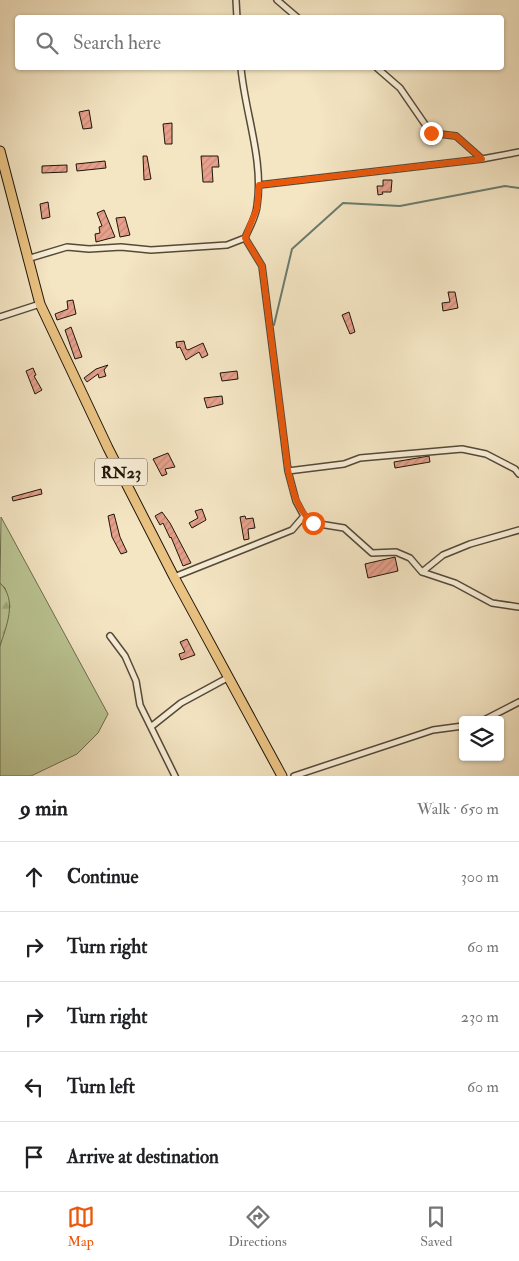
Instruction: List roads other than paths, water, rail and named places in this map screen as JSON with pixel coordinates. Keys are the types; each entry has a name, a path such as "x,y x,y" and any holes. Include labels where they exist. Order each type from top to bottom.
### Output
{"main road":[{"name":"RN23","path":"0,151 26,259 40,304 108,448 174,577 282,776"}],"street":[{"path":"236,0 237,15"},
{"path":"277,0 294,15"},
{"path":"26,259 67,247 89,249 121,247 151,250 228,245 245,238 257,208 259,185 241,70"},
{"path":"380,70 400,88 431,133 456,136 482,159"},
{"path":"259,185 482,159 519,152"},
{"path":"245,238 262,266 288,470 296,501 304,516 313,523 344,528 372,553 396,552 410,558 422,572 456,583 492,603 519,608"},
{"path":"0,317 40,304"},
{"path":"288,470 344,464 360,458 462,449 486,454 515,469 519,474"},
{"path":"174,577 292,530 304,516"},
{"path":"422,572 443,555 470,544 519,530"},
{"path":"110,636 125,656 136,681 140,705 175,776"},
{"path":"152,726 181,704 229,677"},
{"path":"492,716 519,702"},
{"path":"294,776 433,730 459,727"}],"waterway":[{"path":"274,325 292,249 343,203 400,206 505,186 519,188"}]}
